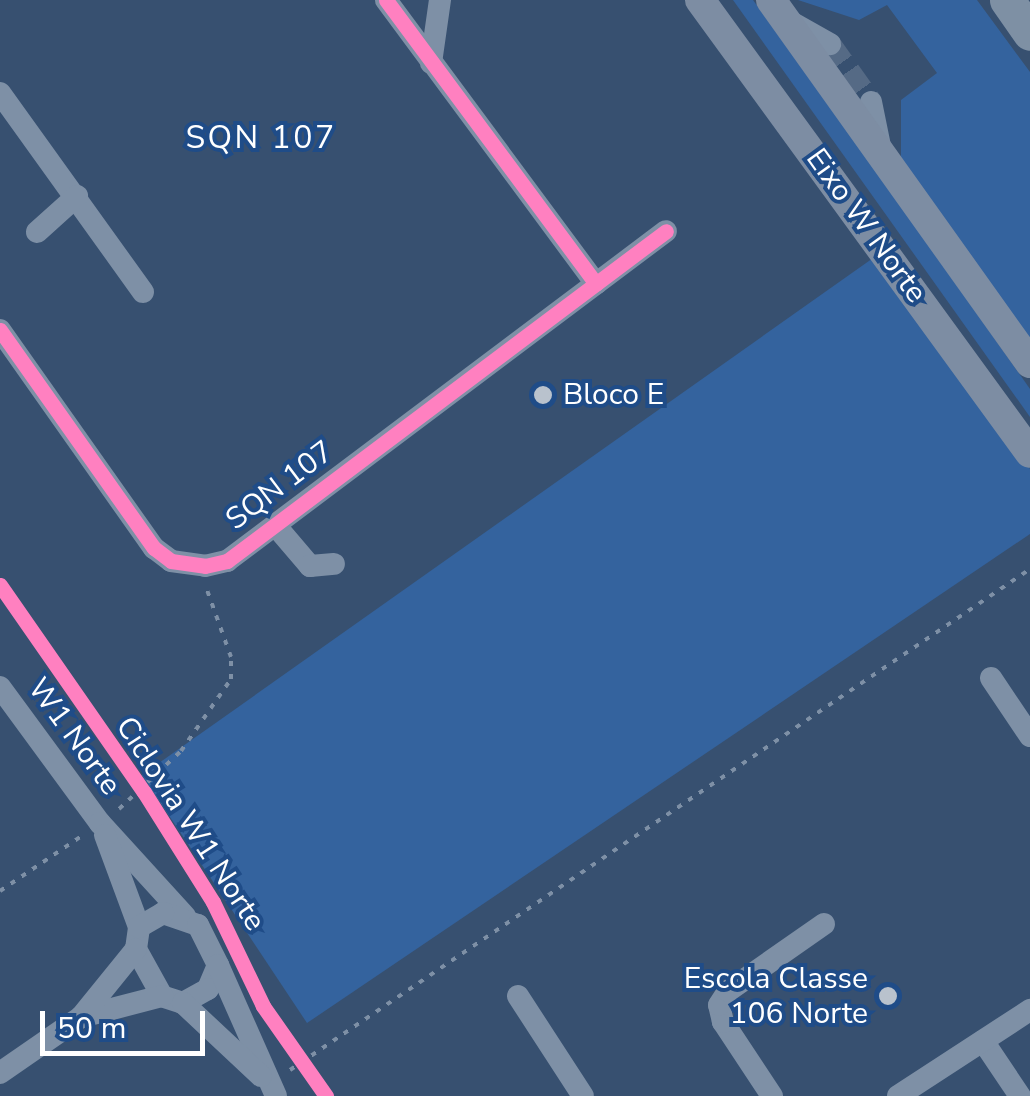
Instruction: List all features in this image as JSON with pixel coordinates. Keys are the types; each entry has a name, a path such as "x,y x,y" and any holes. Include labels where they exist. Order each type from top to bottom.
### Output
{"highway":[{"path":"1007,0 1030,33"}],"main road":[{"name":"Eixo W Norte","path":"700,0 1030,453"},
{"name":"Eixo W Norte","path":"777,9 1030,363"}],"street":[{"path":"386,0 596,284"},
{"path":"432,63 440,0"},
{"path":"777,9 830,44"},
{"path":"0,93 143,292"},
{"path":"872,102 882,155"},
{"path":"37,232 77,196"},
{"name":"SQN 107","path":"205,566 227,561 666,231"},
{"path":"0,330 154,548 171,561 205,566"},
{"path":"275,524 310,566 334,564"},
{"path":"991,678 1030,736"},
{"name":"W1 Norte","path":"0,687 100,823 185,916"},
{"name":"W1 Norte","path":"100,823 138,938"},
{"path":"0,1073 81,1017 138,938 163,913 185,916 209,941 271,1089"},
{"path":"772,1096 722,1022 719,1005 728,992 824,924"},
{"path":"138,938 172,1000 271,1089"},
{"path":"81,1017 172,1000 208,988 218,966"},
{"path":"518,996 582,1096"},
{"path":"898,1096 1030,1010"},
{"path":"983,1040 1020,1096"}],"path":[{"path":"0,891 144,792 217,708 232,679 231,657 207,599 205,566"},
{"path":"303,1063 1030,569"},
{"path":"293,1049 315,1080"}],"shaded area":[{"path":"733,0 753,0 905,211 1030,389 1030,417"},
{"path":"798,0 977,0 1030,72 1030,348 901,160 901,100 937,73 887,5 859,20"},
{"path":"876,256 1030,469 1030,534 307,1023 142,775"}],"tunnel":[{"path":"830,44 871,102"}],"cycle path":[{"path":"386,0 596,284"},
{"path":"0,330 154,548 171,561 205,566 227,561 666,231"},
{"name":"Ciclovia W1 Norte","path":"0,585 144,792 213,902 263,1006 326,1096"}],"place":[{"name":"Bloco E","path":"543,395"},
{"name":"Escola Classe 106 Norte","path":"888,996"}],"district":[{"name":"SQN 107","path":"261,138"}]}
